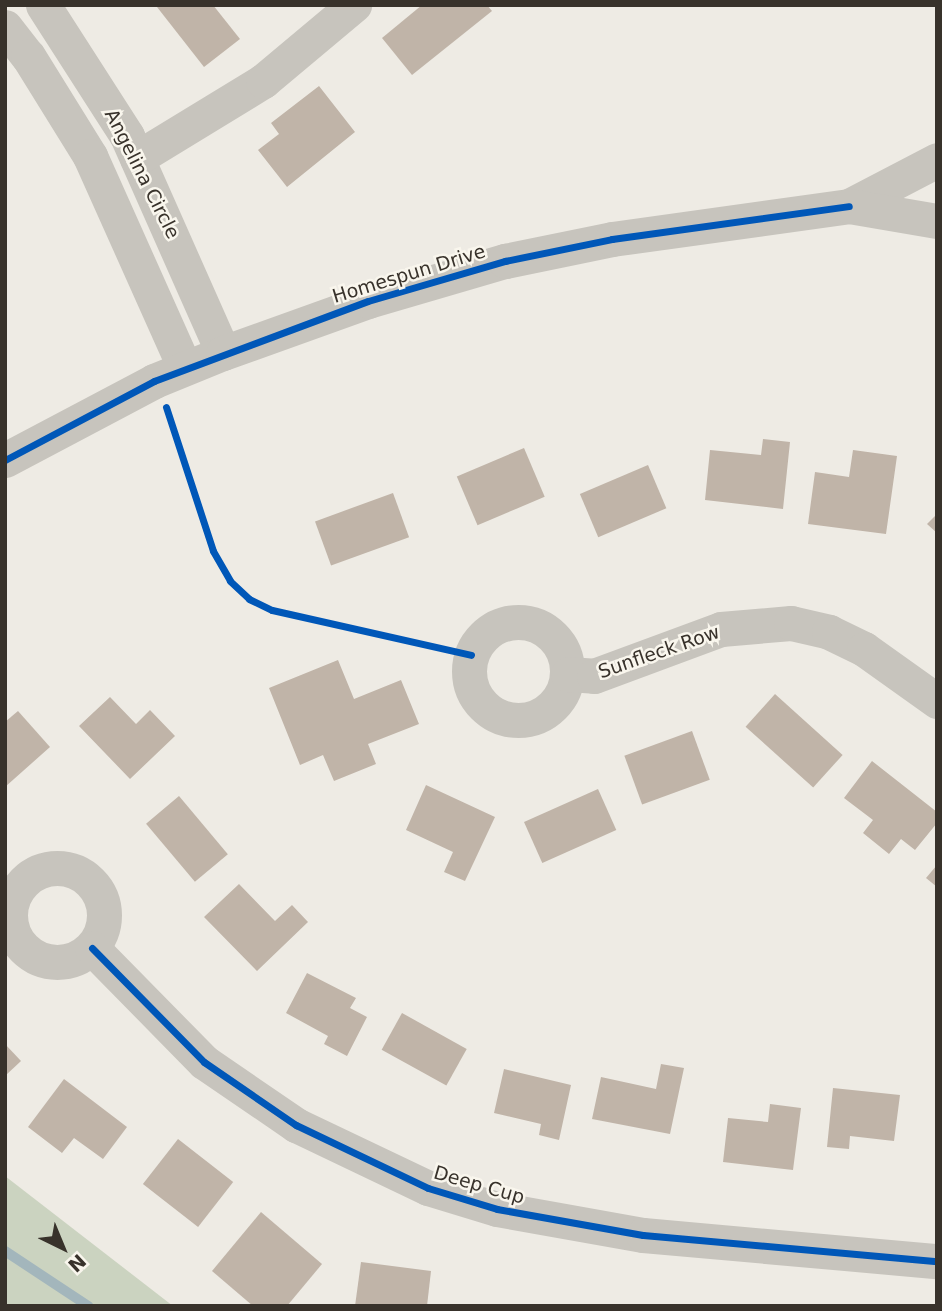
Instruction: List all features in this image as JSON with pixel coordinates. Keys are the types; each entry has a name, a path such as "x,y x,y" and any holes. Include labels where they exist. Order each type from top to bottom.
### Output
{"street":[{"path":"137,158 263,81 354,5"},
{"path":"28,56 53,19"},
{"name":"Angelina Circle","path":"53,19 137,158 223,353"},
{"name":"Angelina Circle","path":"5,27 28,56 90,156 186,368"},
{"name":"Homespun Drive","path":"849,206 937,160"},
{"name":"Homespun Drive","path":"5,460 186,368 223,353 368,301 505,261 612,239 849,206 937,221"},
{"name":"Sunfleck Row","path":"471,655 483,636 503,624 525,621 544,628 558,641 568,674 594,676 721,629 792,623 829,632 864,649 937,701"},
{"path":"471,655 469,677 474,696 503,719 522,721 539,716 564,692 568,674"},
{"path":"47,869 76,872 89,880 104,905 102,931 92,948 76,959 45,961 18,942 7,911 17,891 30,876 47,869"},
{"name":"Deep Cup","path":"92,948 204,1062 296,1125 428,1188 497,1209 643,1235 937,1261"}],"path":[{"path":"166,407 213,551 230,581 249,598 272,610 471,655"}],"green space":[{"path":"5,1176 173,1306 5,1306"}],"building":[{"path":"213,5 240,39 204,67 157,7"},
{"path":"422,5 487,5 492,11 412,75 382,38"},
{"path":"319,86 355,132 287,187 258,150 279,134 271,123"},
{"path":"763,439 790,442 783,509 705,500 710,450 761,455"},
{"path":"524,448 545,497 478,525 457,477"},
{"path":"853,450 897,456 886,534 808,524 815,472 849,477"},
{"path":"648,465 666,508 598,537 580,494"},
{"path":"393,493 409,537 331,566 315,521"},
{"path":"937,514 937,533 927,524"},
{"path":"338,660 354,699 401,680 419,724 368,744 376,764 334,781 323,755 300,765 269,688"},
{"path":"775,694 843,755 813,788 746,727"},
{"path":"110,697 136,724 150,710 175,736 130,779 79,726"},
{"path":"18,711 50,747 5,787 5,722"},
{"path":"692,731 710,780 642,804 624,756"},
{"path":"872,761 937,812 937,823 915,850 901,839 889,854 863,833 873,820 844,798"},
{"path":"426,785 495,817 465,881 444,872 453,852 406,830"},
{"path":"598,789 616,830 542,863 524,822"},
{"path":"179,796 228,854 195,882 146,824"},
{"path":"937,865 937,887 926,878"},
{"path":"239,884 275,921 292,905 308,922 257,971 204,917"},
{"path":"307,973 356,998 350,1008 367,1017 347,1056 324,1044 328,1036 286,1013"},
{"path":"402,1013 467,1049 446,1086 382,1050"},
{"path":"5,1044 21,1061 5,1076"},
{"path":"661,1064 684,1068 670,1134 592,1119 601,1077 656,1089"},
{"path":"504,1069 571,1085 559,1140 539,1135 541,1124 494,1113"},
{"path":"64,1079 127,1127 103,1159 74,1138 62,1153 28,1127"},
{"path":"833,1088 900,1095 894,1141 850,1136 849,1149 827,1147"},
{"path":"770,1104 801,1108 793,1170 723,1162 728,1118 768,1122"},
{"path":"178,1139 233,1182 198,1227 143,1184"},
{"path":"261,1212 322,1264 287,1306 253,1306 212,1271"},
{"path":"361,1262 431,1271 427,1306 355,1306"}],"waterway":[{"path":"5,1251 88,1306"}],"cycle path":[{"path":"5,460 154,381 368,301 505,261 612,239 849,206"},
{"path":"166,407 213,551 230,581 249,599 272,610 471,655"},
{"path":"92,948 204,1062 296,1125 428,1188 497,1209 643,1235 937,1261"}]}
